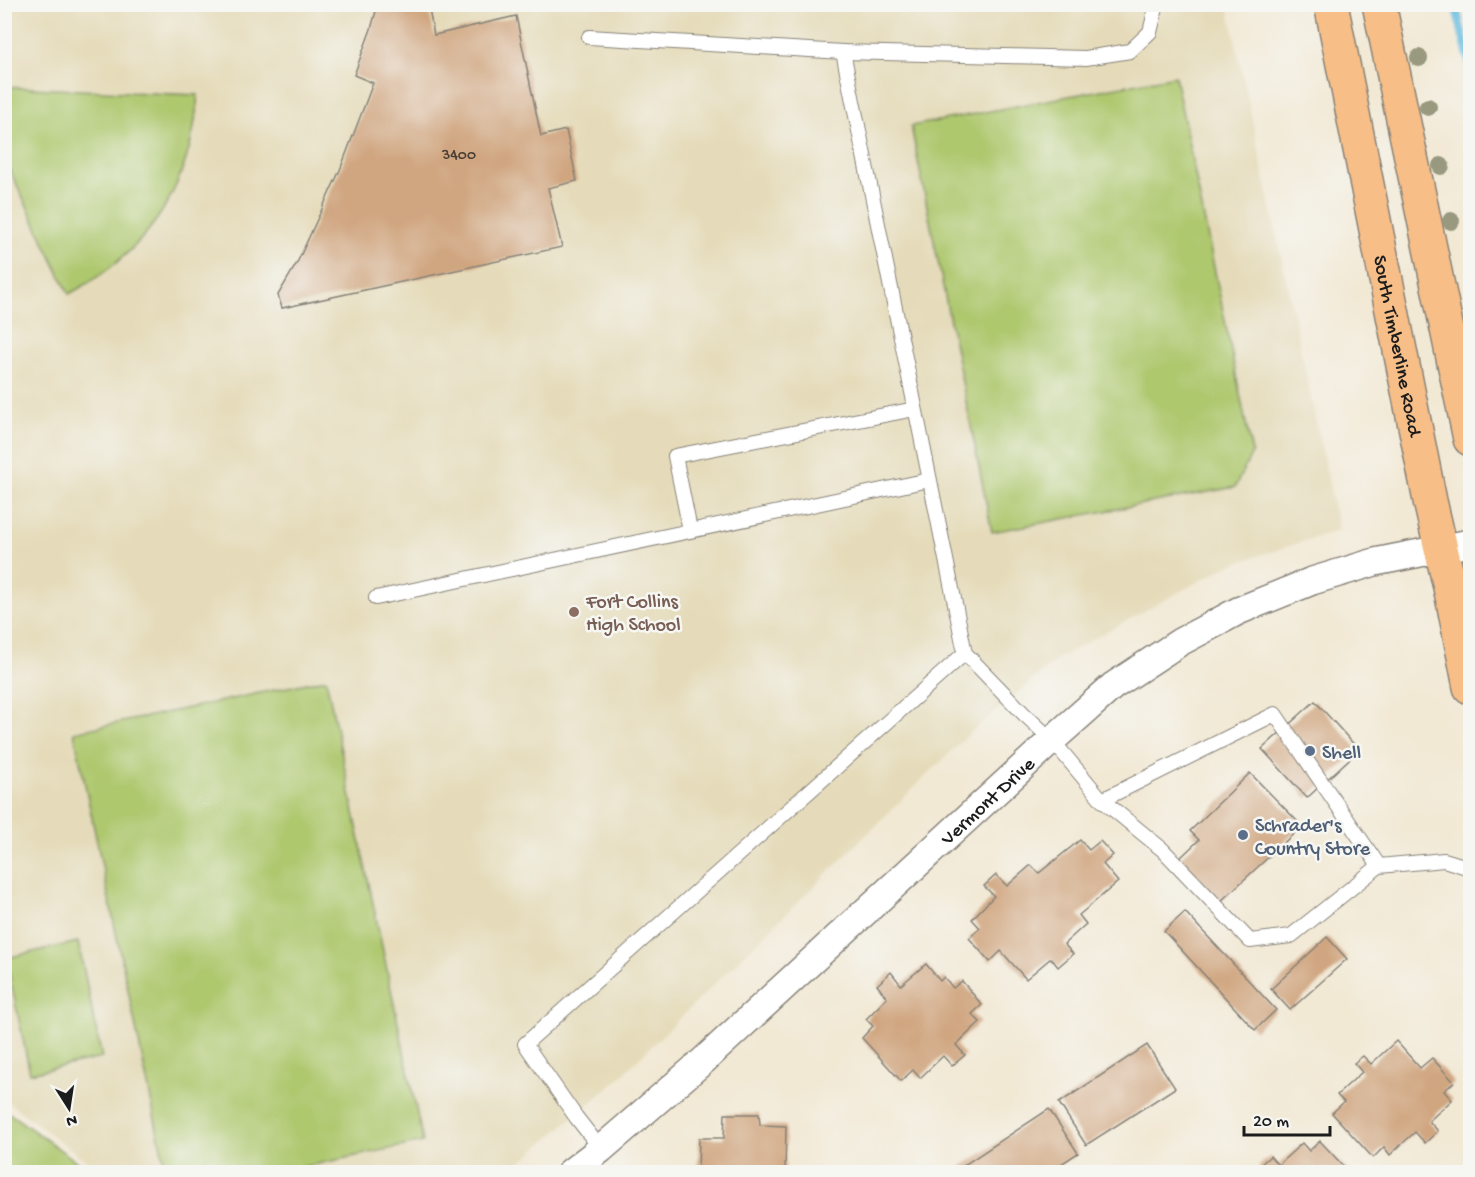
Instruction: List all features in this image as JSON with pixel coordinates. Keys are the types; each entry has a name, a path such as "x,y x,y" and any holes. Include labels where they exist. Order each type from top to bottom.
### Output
{"main road":[{"name":"South Timberline Road","path":"1331,4 1428,490 1456,546 1470,687"},
{"path":"1379,4 1470,439"}],"street":[{"name":"Vermont Drive","path":"571,1173 703,1061 1113,686 1180,642 1238,611 1312,581 1376,562 1456,546"}],"lane":[{"path":"589,37 843,52 1086,58 1130,51 1150,32 1157,4"},
{"path":"843,52 965,653 1052,740 1102,800 1163,850 1250,941 1292,936 1379,866 1444,860 1470,868"},
{"path":"690,530 675,456 915,409"},
{"path":"376,598 929,480"},
{"path":"601,1149 525,1044 965,653"},
{"path":"1102,800 1275,714 1379,866"}],"shaded area":[{"name":"Fort Collins High School","path":"4,5 1228,5 1339,530 1227,566 1060,657 971,732 616,1081 509,1172 101,1172 5,1100"}],"green space":[{"path":"1175,76 1252,453 1235,487 992,532 911,126"},
{"path":"5,87 198,95 194,128 186,158 175,187 161,212 144,236 122,258 98,277 69,294 5,160"},
{"path":"326,679 423,1142 279,1172 166,1172 74,732"},
{"path":"78,942 102,1058 30,1073 6,958"},
{"path":"5,1110 91,1172 5,1172"}],"building":[{"path":"378,4 428,4 434,35 516,16 541,136 566,130 577,181 548,188 562,247 282,308 278,295 297,263 340,170 373,83 354,75"},
{"path":"1315,701 1359,750 1307,798 1262,749"},
{"name":"Schrader's Country Store","path":"1250,773 1302,826 1220,902 1179,859 1199,840 1190,831"},
{"path":"1080,840 1089,850 1100,841 1113,855 1103,864 1118,882 1079,915 1086,924 1064,944 1073,954 1058,967 1051,958 1026,979 1001,951 990,962 969,938 980,928 972,919 994,896 984,886 996,875 1007,886 1031,865 1039,873"},
{"path":"1185,912 1276,1010 1255,1030 1164,931"},
{"path":"1327,937 1347,959 1290,1010 1271,989"},
{"path":"926,964 940,981 944,977 953,988 962,981 982,1005 972,1014 980,1022 956,1045 965,1055 952,1066 943,1056 920,1078 913,1070 901,1081 862,1038 873,1026 866,1019 887,998 877,985 891,972 901,985"},
{"path":"1396,1041 1420,1068 1432,1058 1454,1082 1444,1091 1452,1100 1429,1121 1438,1131 1425,1143 1415,1132 1390,1155 1384,1147 1373,1158 1332,1113 1344,1102 1337,1095 1362,1072 1354,1063 1363,1056 1371,1064"},
{"path":"1147,1045 1175,1088 1086,1145 1059,1103"},
{"path":"1049,1109 1078,1153 1049,1172 964,1172 961,1167"},
{"path":"725,1114 759,1114 760,1125 786,1126 785,1172 698,1172 699,1138 724,1138"},
{"path":"1320,1141 1349,1172 1264,1172 1258,1167 1270,1156 1278,1165 1302,1143 1309,1151"}],"waterway":[{"path":"1455,4 1470,64"}],"place":[{"name":"Fort Collins High School","path":"574,612"},
{"name":"Shell","path":"1310,751"},
{"name":"Schrader's Country Store","path":"1243,835"}]}
